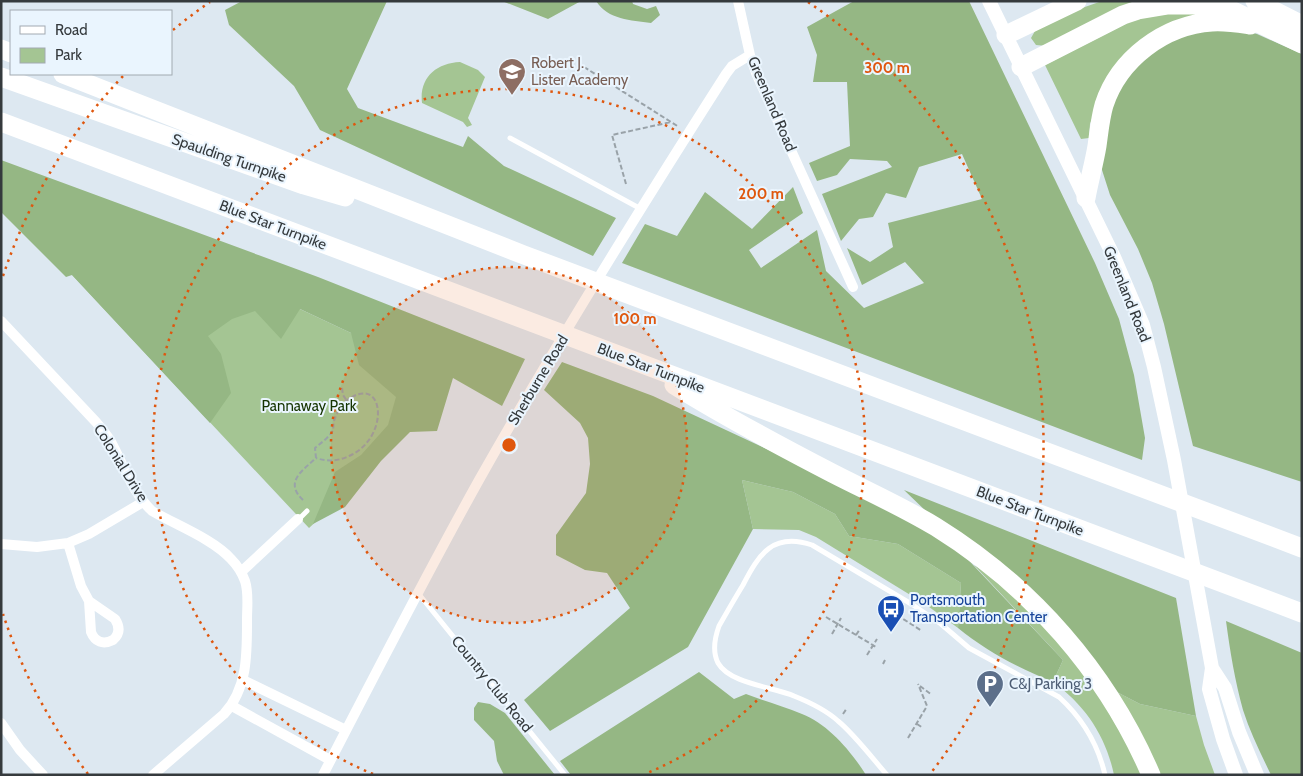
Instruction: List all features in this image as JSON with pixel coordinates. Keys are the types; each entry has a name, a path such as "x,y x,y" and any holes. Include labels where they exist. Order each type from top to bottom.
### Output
{"highway":[{"path":"1006,35 1077,1"},
{"path":"1255,1 1302,25"},
{"path":"1021,67 1130,13 1153,7 1183,4 1227,8 1302,44"},
{"path":"1086,198 1105,104 1117,79 1134,57 1169,33 1197,24 1225,21 1268,28"},
{"path":"66,75 459,230 1302,548"},
{"name":"Spaulding Turnpike","path":"1,77 304,185 459,230"},
{"name":"Blue Star Turnpike","path":"1,122 1302,613"},
{"path":"641,364 740,425 913,514 958,542 1005,578 1037,605 1091,669 1127,724 1151,775"},
{"path":"1283,606 1302,621"}],"main road":[{"name":"Greenland Road","path":"989,1 1086,198 1143,325 1174,460 1202,612 1212,668 1210,689 1223,739 1236,775"},
{"name":"Greenland Road","path":"1212,668 1225,688 1239,732 1258,775"}],"street":[{"name":"Greenland Road","path":"738,1 756,73 853,287"},
{"name":"Sherburne Road","path":"323,775 479,481 546,366 726,74 732,66 750,55"},
{"name":"Colonial Drive","path":"1,322 109,438 135,492 142,502 152,511 224,552 241,572 248,594 247,642 242,680 238,694 232,706 203,734 153,775"},
{"path":"1,544 38,547 68,543 88,534 142,502"},
{"path":"241,572 298,520"},
{"path":"68,543 80,586 89,601"},
{"path":"242,680 346,730"},
{"path":"232,706 330,760"},
{"path":"1,723 20,750 43,775"}],"lane":[{"path":"510,138 641,210"},
{"path":"298,520 306,511"},
{"path":"887,775 838,721 793,695 742,680 728,673 718,663 715,638 719,626 760,555 772,546 785,541 799,541 812,545 913,605 941,624 969,648 1059,697 1069,706 1086,728 1099,753 1105,775"},
{"name":"Country Club Road","path":"418,593 565,775"}],"path":[{"path":"584,67 679,127"},
{"path":"626,184 612,135 671,122"},
{"path":"342,388 343,395 347,401"},
{"path":"303,500 296,493 295,481 301,472 316,458 316,448 331,433 338,412 347,401 360,393 374,397 377,416 374,433 370,441 352,455 337,460 316,458"},
{"path":"896,615 899,607 893,602 890,603 885,608 891,616 896,615 922,631"},
{"path":"826,617 876,647"},
{"path":"897,622 900,617"},
{"path":"832,634 841,618"},
{"path":"856,635 860,629"},
{"path":"867,655 877,639"},
{"path":"883,664 885,660"},
{"path":"908,738 927,706 918,684 932,695"},
{"path":"843,714 847,708"},
{"path":"916,724 923,728"}],"green space":[{"path":"242,1 387,1 347,89 358,108 463,147 468,136 504,166 616,218 593,256 320,130 294,86 229,25 225,10"},
{"path":"502,1 581,1 548,19"},
{"path":"596,1 632,1 633,4 647,9 656,6 660,15 651,23 628,20 613,16"},
{"path":"854,1 969,1 1095,263 1119,319 1134,375 1145,438 1142,460 622,263 645,224 677,236 705,192 752,229 793,187 803,213 749,250 761,268 817,230 826,271 864,308 924,283 905,262 862,285 847,248 870,262 893,247 888,223 982,199 962,154 919,167 906,198 886,193 873,217 859,219 841,241 822,194 892,167 887,161 850,159 837,175 817,181 809,163 850,146 847,82 813,82 817,55 807,27"},
{"path":"1102,1 1153,1 1047,46 1036,45 1031,38 1035,31 1082,8"},
{"path":"1205,10 1096,107 1090,124 1089,138 1081,139 1045,65 1139,17"},
{"path":"1198,29 1238,29 1257,34 1302,54 1302,482 1193,446 1164,324 1152,283 1138,249 1110,195 1102,170 1103,131 1123,79 1154,48"},
{"path":"460,62 478,70 485,77 468,118 472,125 467,127 463,122 422,103 423,86 426,79 444,65"},
{"path":"1,160 318,277 525,359 502,406 453,378 437,431 410,432 381,461 345,507 313,524 335,472 361,455 388,425 396,397 359,365 351,333 300,309 281,339 255,311 232,319 208,336 221,354 231,393 210,423 72,275 66,277 1,212"},
{"name":"Pannaway Park","path":"1,199 125,227 431,372 356,485 309,528"},
{"path":"562,362 653,396 803,466 872,499 958,549 1063,660 1053,682 1004,659 958,628 961,583 898,544 849,536 835,514 793,492 742,480 753,529 688,647 550,731 524,700 630,608 607,573 585,570 556,555 556,535 586,493 590,464 588,438 580,423 544,390"},
{"path":"742,480 793,492 835,514 849,536 898,544 961,583 958,628 925,604 816,537 799,530 753,529"},
{"path":"904,490 1176,598 1196,716 1140,704 1111,689"},
{"path":"974,565 1006,584 1079,661 1145,775 1114,775 1100,734 1075,701 1053,682 1063,660"},
{"path":"1226,621 1302,653 1302,775 1271,775 1252,735 1243,710 1233,666"},
{"path":"699,672 734,699 746,694 795,711 821,724 838,739 866,775 571,775 560,761"},
{"path":"1111,689 1140,704 1196,716 1215,775 1158,775"},
{"path":"478,702 490,704 505,713 555,775 504,775 497,761 494,741 474,720 474,708"}],"place":[{"name":"Robert J. Lister Academy","path":"512,96"},
{"name":"Portsmouth Transportation Center","path":"891,633"},
{"name":"C&J Parking 3","path":"990,708"}]}
